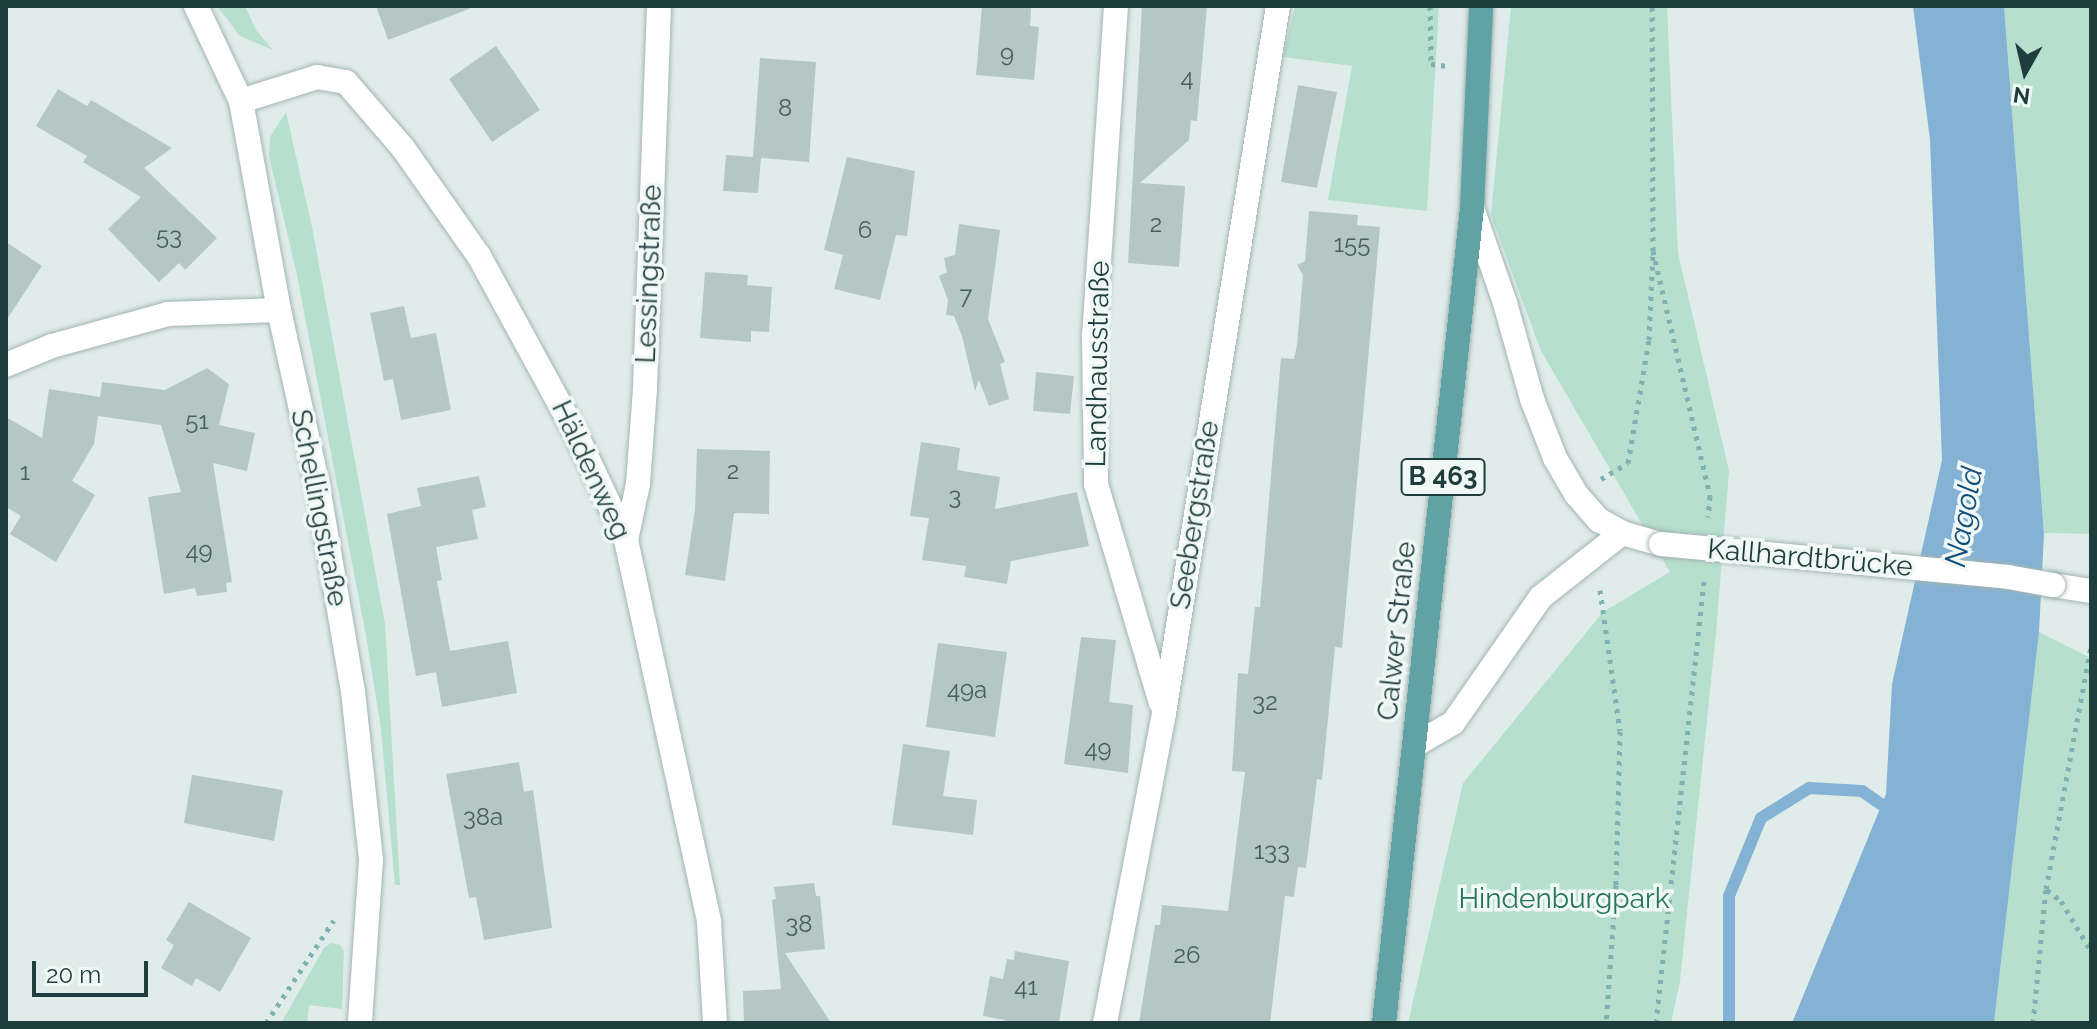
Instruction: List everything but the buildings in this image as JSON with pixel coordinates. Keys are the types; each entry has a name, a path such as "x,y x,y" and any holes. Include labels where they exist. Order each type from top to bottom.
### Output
{"main road":[{"name":"Calwer Straße","path":"1384,1023 1472,208 1481,6"}],"street":[{"name":"Schellingstraße","path":"196,6 241,101 279,310 317,481 355,706 371,860 360,1023"},
{"name":"Lessingstraße","path":"626,540 638,484 645,388 659,6"},
{"name":"Landhausstraße","path":"1116,6 1094,334 1096,484 1164,713"},
{"name":"Seebergstraße","path":"1105,1023 1164,713 1278,6"},
{"name":"Häldenweg","path":"241,101 317,77 346,82 403,148 479,256 574,430 626,540 709,922 715,1023"},
{"path":"1415,745 1453,723 1541,597 1622,533 1599,520 1576,494 1555,458 1532,399 1505,303 1472,208"},
{"path":"6,365 52,346 168,314 279,310"},
{"name":"Kallhardtbrücke","path":"1622,533 1661,544 2008,577 2091,591"}],"path":[{"path":"1430,6 1431,64"},
{"path":"1576,494 1628,463 1649,340 1653,251 1652,6"},
{"path":"1653,251 1710,496 1708,527"},
{"path":"1595,553 1620,731 1616,885 1606,1023"},
{"path":"1656,1023 1705,574"},
{"path":"2033,1023 2046,889 2091,646"},
{"path":"2046,889 2061,901 2091,951"},
{"path":"266,1023 341,910"}],"green space":[{"path":"217,6 245,6 256,30 273,50 240,36"},
{"path":"1295,6 1439,6 1427,211 1328,200 1352,66 1283,57"},
{"name":"Hindenburgpark","path":"1511,6 1667,6 1678,253 1729,471 1716,633 1680,981 1671,1023 1408,1023 1463,783 1603,612 1670,572 1541,351 1491,215"},
{"path":"2004,6 2091,6 2091,534 2044,533"},
{"path":"286,112 312,227 385,624 400,885 395,885 381,729 366,636 297,275 269,156 270,137"},
{"path":"2039,632 2091,658 2091,1023 1994,1023"},
{"path":"331,943 340,945 344,951 342,1009 309,1005 307,1023 281,1023 324,948"}],"water":[{"name":"Nagold","path":"1913,6 2004,6 2044,534 2039,632 1994,1023 1792,1023 1886,794 1892,684 1942,460 1930,140"}],"waterway":[{"path":"1729,1023 1729,896 1761,818 1809,788 1862,791 1895,814"}]}
